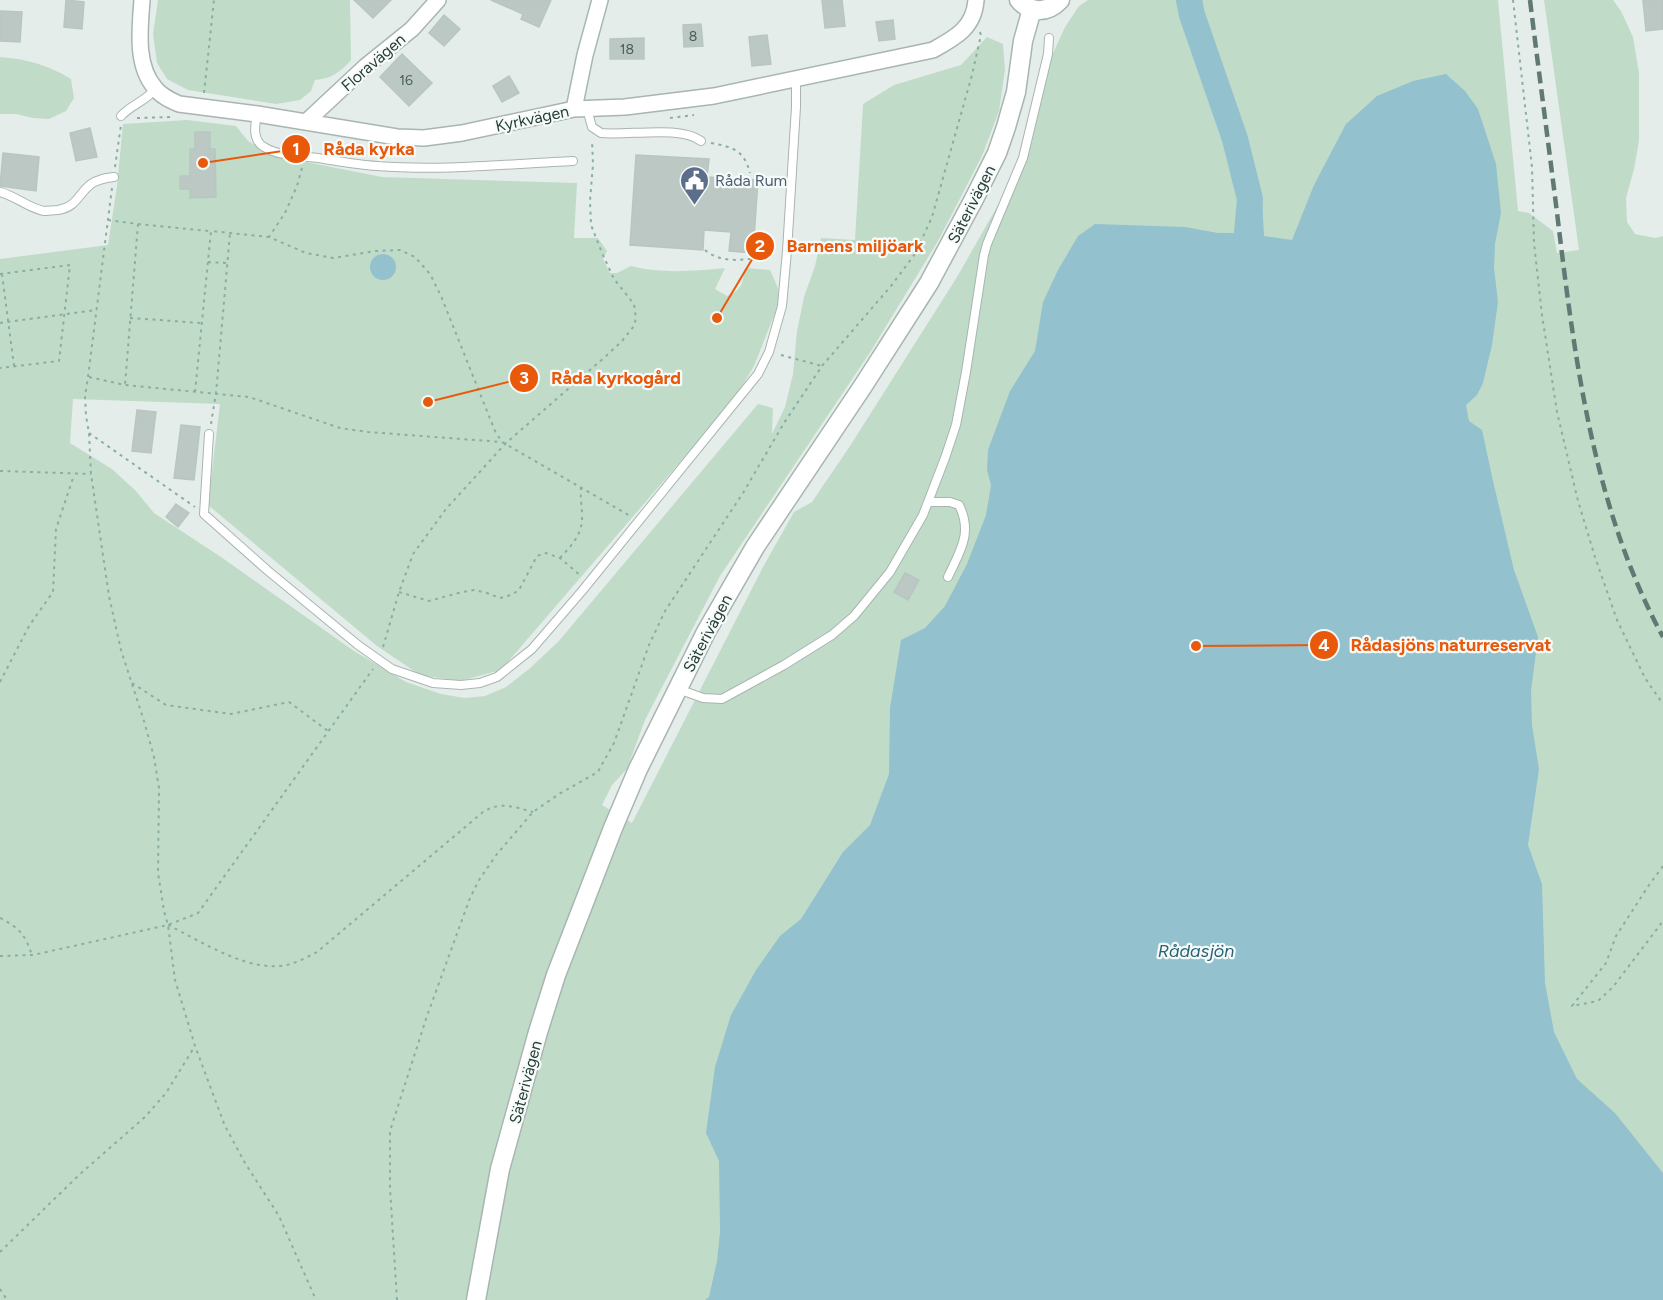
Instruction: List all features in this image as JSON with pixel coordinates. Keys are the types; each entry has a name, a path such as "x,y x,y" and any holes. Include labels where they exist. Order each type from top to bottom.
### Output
{"street":[{"path":"142,0 140,30 142,58 147,76 155,89"},
{"name":"Floravägen","path":"306,122 366,66 412,29 438,0"},
{"path":"581,109 585,55 600,0"},
{"name":"Kyrkvägen","path":"155,89 167,99 179,104 397,137 424,138 581,109 625,107 714,96 933,50 957,37 968,24 975,9 976,0"},
{"path":"1025,5 1040,11 1060,0"},
{"name":"Säterivägen","path":"476,1300 500,1169 556,975 638,769 705,632 755,547 929,283 997,153 1016,92 1025,5"}],"lane":[{"path":"677,689 703,698 722,699 832,635 855,616 890,572 923,515 956,425 984,255 1023,158 1048,54 1049,38"},
{"path":"209,434 204,514 267,570 392,669 433,683 461,685 480,683 497,677 532,649 589,582 746,390 758,374 769,352 782,306 788,251 796,79"},
{"path":"123,118 126,111 150,96 155,89"},
{"path":"581,109 595,131 608,134 686,134 701,141"},
{"path":"257,114 255,131 259,142 265,148 305,156 376,166 573,161"},
{"path":"0,192 45,211 69,207 91,184 103,178 114,177"},
{"path":"929,502 950,502 959,505 964,516 966,531 963,545 948,577"}],"path":[{"path":"202,107 214,0"},
{"path":"1513,0 1532,167 1534,243 1557,412 1578,501 1617,620 1645,678 1663,704"},
{"path":"397,1300 390,1188 390,1131 427,1016 470,898 497,854 533,812 598,772 614,743 649,645 665,611 737,502 784,423 822,366 891,286 915,254 932,217 952,148 972,75 981,35 979,29"},
{"path":"132,119 175,117"},
{"path":"123,118 96,310 86,416 91,474 109,596 121,650 154,757 159,788 158,873 175,980 195,1046 225,1126 245,1163 279,1216 316,1300"},
{"path":"0,956 32,955 168,925 198,913 379,661 399,591 413,555 446,509 506,443 622,340 634,326 636,318 634,304 614,279 591,225 592,127"},
{"path":"701,141 727,145 736,149 748,164 750,173"},
{"path":"269,237 285,213 297,186 305,156"},
{"path":"108,220 269,237 306,254 333,258 383,250 400,250 415,257 430,274 441,296 495,431 502,441"},
{"path":"125,385 138,224"},
{"path":"195,392 211,231"},
{"path":"209,434 216,393 230,233"},
{"path":"705,250 710,255 723,259 743,260 788,251"},
{"path":"208,262 227,263"},
{"path":"0,368 60,361 70,265 1,274 14,366"},
{"path":"0,323 96,310"},
{"path":"130,318 201,323"},
{"path":"769,352 822,366"},
{"path":"88,377 125,385 249,397 340,428 502,441 639,521"},
{"path":"89,432 204,514"},
{"path":"0,471 91,474"},
{"path":"0,682 29,626 53,592 56,529 74,475"},
{"path":"560,558 576,539 582,525 581,487"},
{"path":"399,591 429,601 474,590 487,592 500,598 519,590 537,556 546,553 560,558 589,582"},
{"path":"132,683 166,705 231,714 289,702 328,731"},
{"path":"168,925 242,960 266,966 292,963 317,952 492,806 500,805 533,812"},
{"path":"1663,866 1648,885 1616,936 1606,963 1572,1006 1598,1002 1613,987 1663,921"},
{"path":"0,918 18,929 26,938 32,955"},
{"path":"0,1252 71,1183 145,1117 166,1093 195,1046"},
{"path":"0,1289 7,1300"}],"green space":[{"path":"158,0 350,0 351,60 335,74 315,80 311,91 300,100 276,104 188,90 167,79 157,63 153,34"},
{"path":"1088,0 1498,0 1518,211 1529,213 1553,231 1557,253 1579,250 1544,0 1613,0 1621,11 1633,37 1639,73 1639,141 1626,198 1627,222 1635,234 1655,238 1663,236 1663,1300 0,1300 0,259 108,245 123,124 187,120 236,126 248,141 271,155 382,177 577,183 574,238 598,238 607,251 603,259 610,273 617,273 631,266 666,271 725,268 715,289 727,296 741,285 745,268 770,270 778,288 779,303 754,366 735,398 501,670 460,681 420,675 377,646 208,505 220,404 73,399 70,443 112,469 136,491 154,513 221,557 354,651 406,682 441,694 465,698 485,696 506,687 558,642 758,404 773,408 772,434 785,407 793,374 797,331 804,297 815,266 821,238 855,240 863,104 894,85 961,65 987,37 1003,44 1005,70 999,111 982,156 938,241 871,351 720,576 645,720 627,769 612,785 602,805 632,823 763,567 794,512 812,502 850,446 957,277 1006,191 1036,119 1050,60 1065,27 1079,6"},
{"path":"0,57 37,64 71,79 74,98 66,111 49,119 0,114"}],"water":[{"name":"Rådasjön","path":"1446,74 1465,91 1478,109 1496,164 1501,213 1495,244 1494,268 1498,302 1492,345 1483,383 1477,395 1466,405 1469,421 1482,430 1514,570 1538,637 1531,691 1532,725 1539,769 1528,845 1542,884 1545,983 1554,1032 1577,1079 1615,1113 1663,1173 1663,1300 705,1300 709,1297 717,1261 720,1232 719,1161 706,1133 715,1067 731,1015 756,970 780,936 801,919 843,852 870,825 889,774 890,708 901,640 925,628 945,606 967,564 986,515 991,485 987,470 988,450 1010,391 1035,351 1043,302 1078,236 1095,224 1185,227 1218,233 1237,233 1241,198 1262,198 1264,236 1292,240 1314,185 1346,124 1377,96 1413,81"},
{"path":"383,254 392,258 396,267 392,276 383,280 374,276 370,267 374,258"}],"building":[{"path":"66,0 84,2 82,29 64,27"},
{"path":"354,0 391,0 373,18"},
{"path":"491,0 551,0 539,27 521,19 523,14"},
{"path":"822,0 842,0 845,26 825,28"},
{"path":"1643,0 1663,0 1663,29 1646,31"},
{"path":"0,11 22,12 20,42 0,41"},
{"path":"444,15 460,29 444,46 429,33"},
{"path":"893,20 895,39 879,41 876,22"},
{"path":"701,24 703,46 684,47 683,25"},
{"path":"767,35 771,64 752,66 749,37"},
{"path":"644,38 644,59 610,59 610,39"},
{"path":"402,54 432,83 409,106 380,77"},
{"path":"509,76 519,93 502,102 493,86"},
{"path":"90,128 97,157 76,161 70,133"},
{"path":"195,132 210,132 210,149 215,149 216,197 190,198 190,189 180,189 180,176 190,176 190,149 195,149"},
{"path":"3,153 39,157 36,191 0,186"},
{"name":"Råda Rum","path":"636,155 709,159 707,177 758,180 753,253 729,251 731,232 704,230 703,250 630,245"},
{"path":"137,410 156,412 151,453 132,451"},
{"path":"181,425 200,427 194,480 174,478"},
{"path":"176,504 189,513 178,527 166,517"},
{"path":"905,573 919,580 908,600 894,592"}],"waterway":[{"path":"1189,0 1192,15 1235,139 1250,199 1247,233"}],"railway":[{"path":"1530,0 1572,328 1591,434 1620,538 1639,588 1663,637"}],"place":[{"name":"Råda kyrka","path":"203,163"},
{"name":"Råda Rum","path":"694,206"},
{"name":"Barnens miljöark","path":"717,318"},
{"name":"Råda kyrkogård","path":"428,402"},
{"name":"Rådasjöns naturreservat","path":"1196,646"}]}
